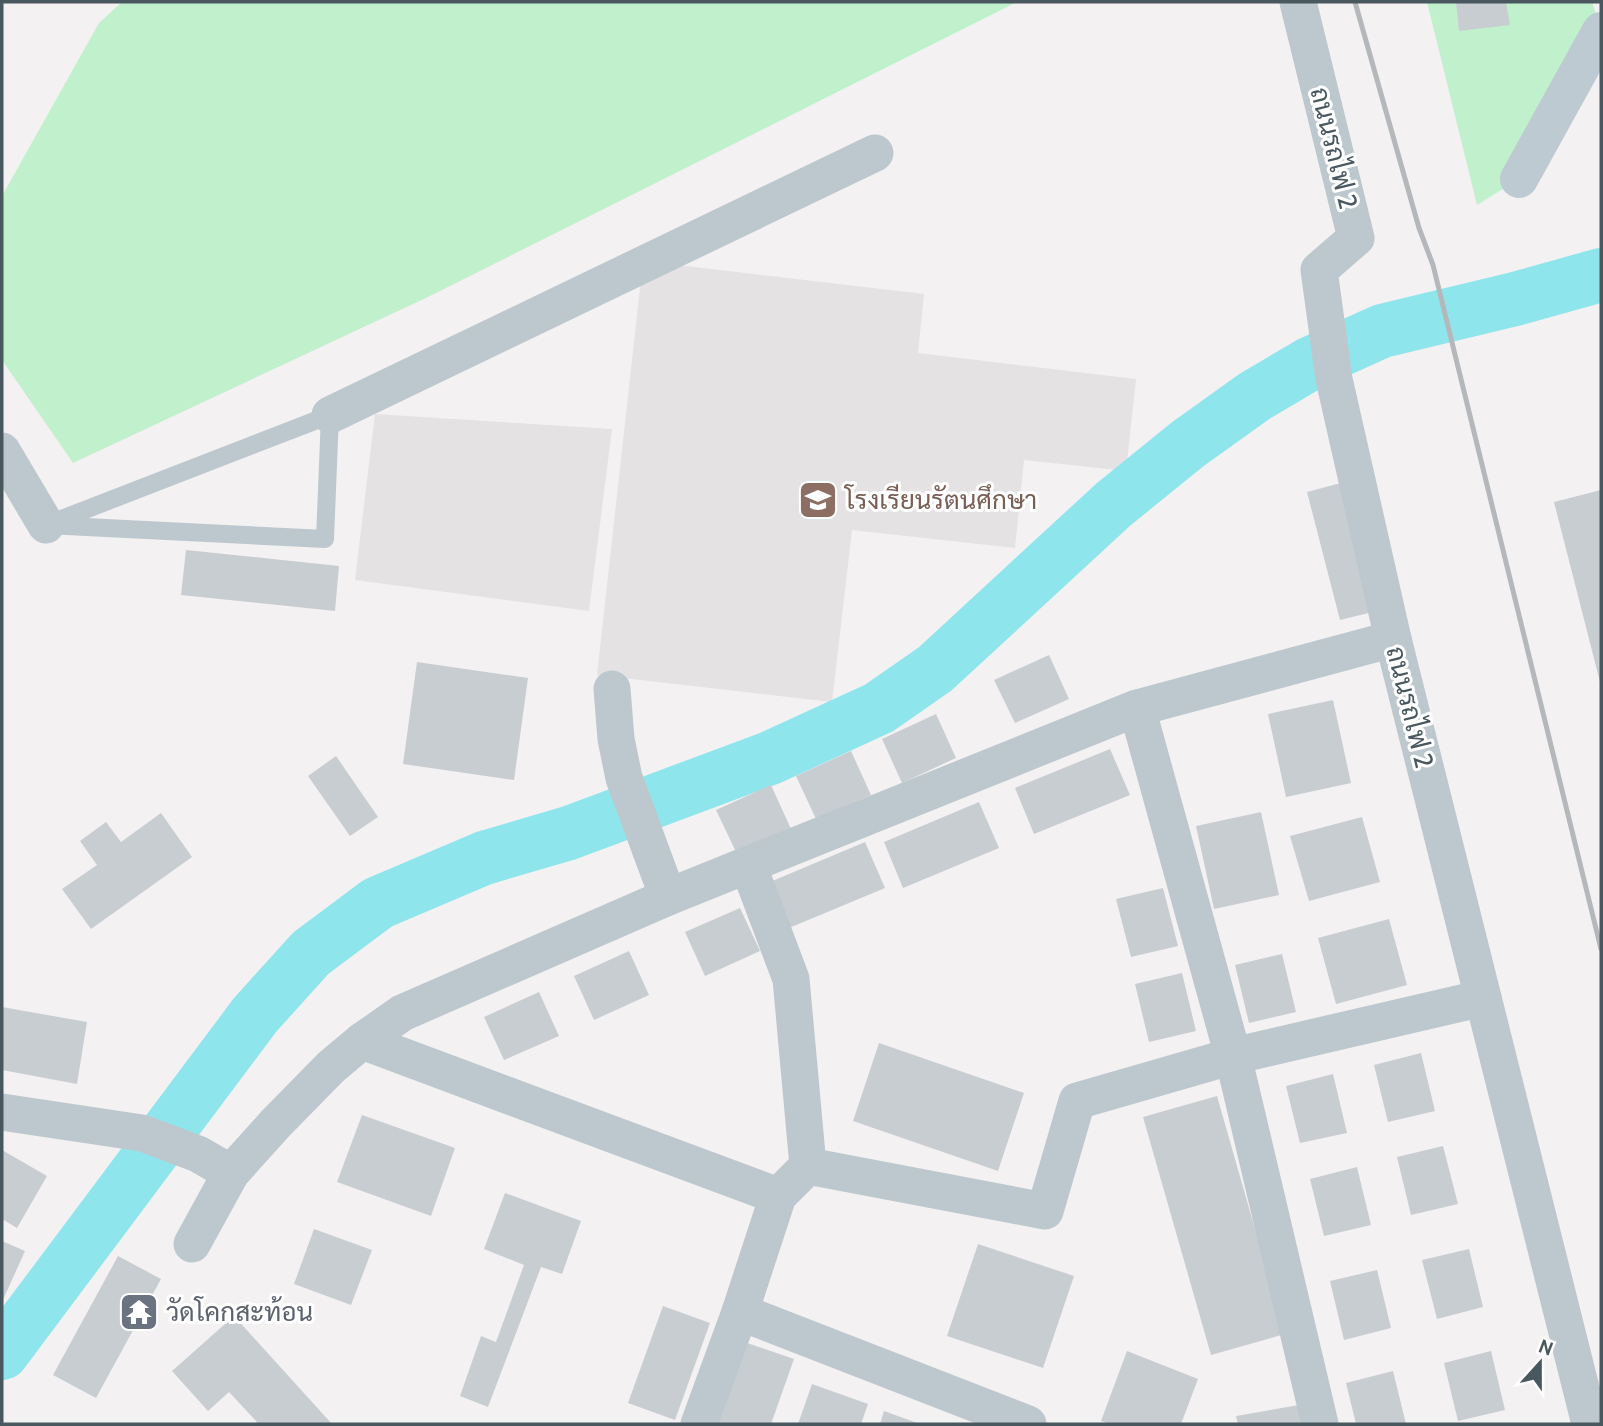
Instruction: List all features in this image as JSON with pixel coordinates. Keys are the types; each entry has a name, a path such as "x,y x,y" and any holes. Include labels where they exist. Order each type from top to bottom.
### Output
{"street":[{"name":"ถนนรถไฟ 2","path":"1297,2 1356,238 1319,270 1334,379 1394,639 1587,1424"},
{"path":"1519,179 1601,31"},
{"path":"330,415 875,153"},
{"path":"2,451 46,525"},
{"path":"192,1244 231,1173 331,1067 402,1013 663,885 748,865 1137,708 1394,639"},
{"path":"612,689 616,739 624,778 663,885"},
{"path":"1137,708 1233,1056 1320,1424"},
{"path":"699,1424 778,1196 808,1166 792,978 748,865"},
{"path":"808,1166 1045,1210 1077,1101 1233,1056 1483,998"},
{"path":"362,1041 778,1196"},
{"path":"2,1112 142,1133 198,1154 231,1173"},
{"path":"740,1312 1028,1424"}],"lane":[{"path":"330,415 325,539 46,525 330,415"}],"shaded area":[{"name":"โรงเรียนรัตนศึกษา","path":"643,261 924,294 918,353 1136,379 1126,471 1024,460 1015,548 852,530 832,702 597,675"},
{"path":"375,414 612,429 589,611 355,580"}],"green space":[{"path":"122,2 1017,2 428,297 73,463 2,360 2,196 99,23"},
{"path":"1427,2 1592,2 1601,27 1519,179 1477,205"}],"building":[{"path":"1456,2 1506,2 1510,25 1459,31"},
{"path":"1352,480 1385,609 1340,620 1307,492"},
{"path":"1601,490 1601,682 1600,682 1554,502"},
{"path":"186,550 339,566 335,611 181,595"},
{"path":"1049,655 1069,699 1015,723 994,680"},
{"path":"417,662 528,678 514,780 403,764"},
{"path":"1333,700 1351,783 1286,797 1268,714"},
{"path":"936,714 956,758 902,783 882,739"},
{"path":"1110,749 1130,795 1034,834 1015,788"},
{"path":"851,751 871,795 816,819 796,776"},
{"path":"336,756 378,817 350,836 308,776"},
{"path":"771,785 791,829 737,854 716,810"},
{"path":"979,802 999,848 903,888 884,842"},
{"path":"1261,812 1279,895 1214,909 1196,826"},
{"path":"161,813 192,857 91,929 62,889 97,865 80,841 106,822 121,842"},
{"path":"1362,817 1380,882 1309,901 1290,836"},
{"path":"865,842 885,888 789,928 770,882"},
{"path":"1163,888 1178,946 1131,957 1116,899"},
{"path":"740,908 760,951 705,976 685,932"},
{"path":"1389,919 1407,985 1336,1004 1318,938"},
{"path":"629,951 649,995 594,1020 574,976"},
{"path":"1282,954 1296,1012 1249,1023 1235,965"},
{"path":"1182,973 1196,1031 1149,1042 1135,984"},
{"path":"539,992 559,1036 504,1060 484,1017"},
{"path":"2,1007 87,1022 77,1084 2,1070"},
{"path":"879,1043 1024,1093 998,1171 853,1121"},
{"path":"1421,1053 1435,1111 1388,1122 1374,1065"},
{"path":"1333,1074 1347,1133 1300,1143 1286,1086"},
{"path":"1217,1096 1285,1334 1211,1355 1143,1117"},
{"path":"362,1115 455,1148 431,1216 337,1182"},
{"path":"1443,1146 1458,1204 1411,1215 1397,1157"},
{"path":"2,1150 47,1176 17,1228 2,1219"},
{"path":"1357,1167 1371,1225 1324,1236 1310,1179"},
{"path":"505,1193 581,1221 562,1274 541,1267 488,1407 460,1396 481,1336 496,1342 524,1265 484,1249"},
{"path":"314,1229 372,1250 351,1305 294,1284"},
{"path":"2,1241 25,1251 2,1302"},
{"path":"978,1244 1074,1276 1043,1368 947,1336"},
{"path":"1469,1249 1483,1307 1437,1319 1422,1260"},
{"path":"118,1256 161,1279 96,1398 53,1375"},
{"path":"1377,1270 1391,1328 1344,1340 1330,1281"},
{"path":"663,1306 710,1323 675,1420 628,1403"},
{"path":"234,1316 332,1424 254,1424 257,1422 229,1392 208,1411 172,1371"},
{"path":"747,1343 794,1359 771,1424 718,1424"},
{"path":"1127,1351 1198,1379 1181,1424 1110,1424 1101,1421"},
{"path":"1491,1351 1505,1410 1458,1421 1444,1363"},
{"path":"1393,1371 1406,1424 1356,1424 1346,1383"},
{"path":"812,1384 868,1404 861,1424 798,1424"},
{"path":"1299,1405 1302,1424 1238,1424 1236,1416"},
{"path":"884,1411 920,1424 880,1424"}],"waterway":[{"path":"2,1353 255,1015 311,953 378,903 484,858 569,833 770,758 879,708 935,669 1114,504 1188,444 1255,396 1311,363 1382,331 1601,275"}],"railway":[{"path":"1355,2 1419,228 1433,265 1601,949"}],"place":[{"name":"โรงเรียนรัตนศึกษา","path":"818,500"},
{"name":"วัดโคกสะท้อน","path":"139,1312"}]}
